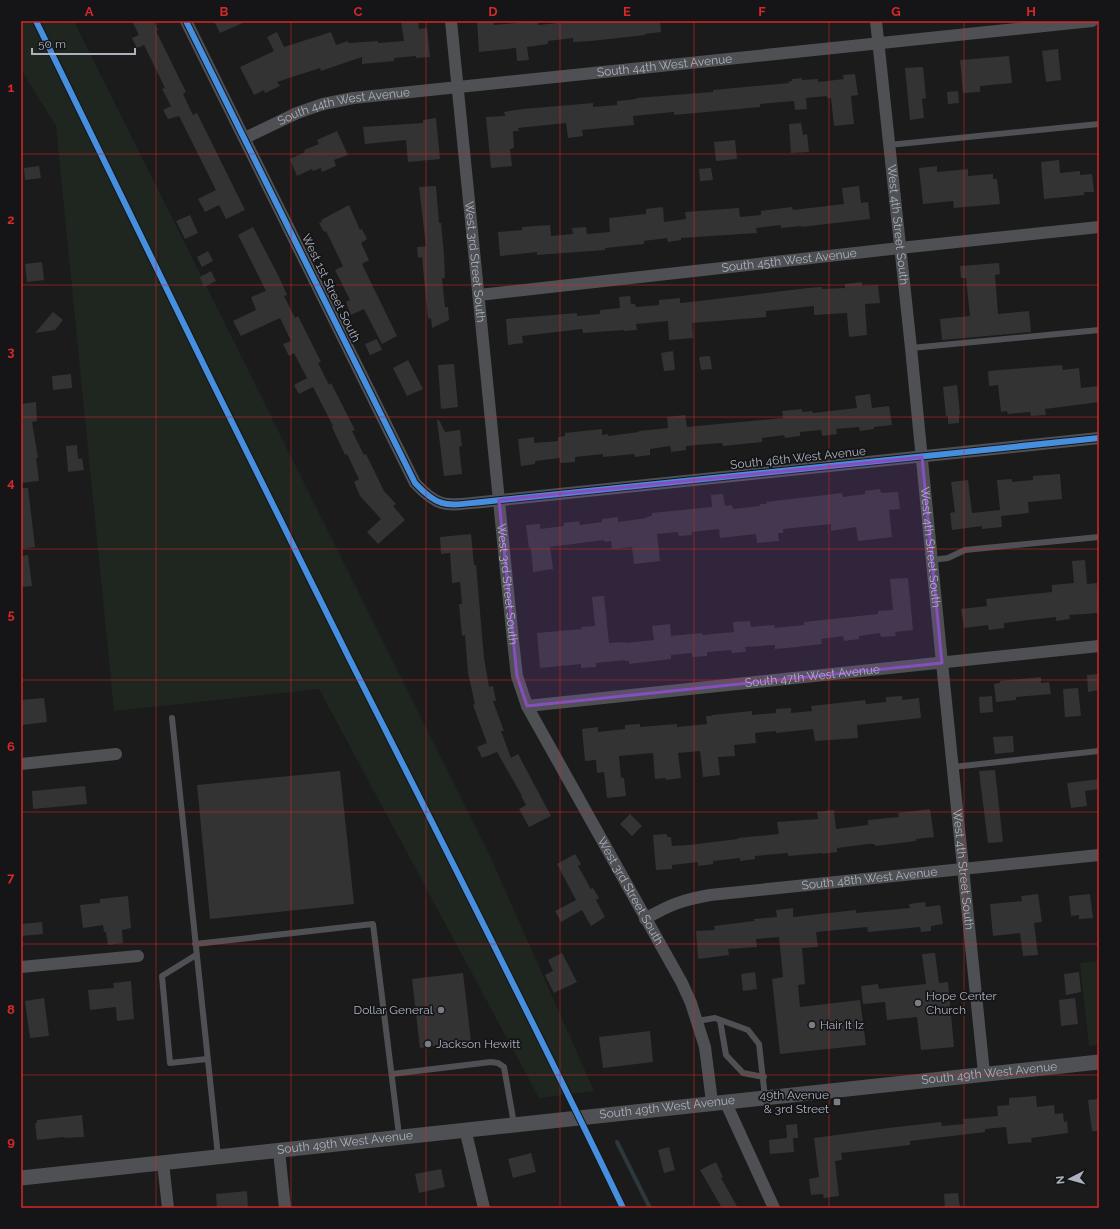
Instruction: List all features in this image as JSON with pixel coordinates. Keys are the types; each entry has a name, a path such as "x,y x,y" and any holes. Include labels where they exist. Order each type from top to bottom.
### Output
{"street":[{"name":"West 1st Street South","path":"186,21 415,483 432,499 446,505 498,500"},
{"name":"West 3rd Street South","path":"451,21 498,500 517,676 527,706 692,1003 705,1047 718,1102 774,1208"},
{"name":"West 4th Street South","path":"876,21 911,348 984,1073"},
{"name":"South 44th West Avenue","path":"245,138 296,112 323,104 353,98 1092,21"},
{"name":"South 45th West Avenue","path":"479,295 1099,227"},
{"name":"South 46th West Avenue","path":"498,500 1099,438"},
{"name":"South 47th West Avenue","path":"527,706 1099,646"},
{"path":"21,764 116,754"},
{"name":"South 48th West Avenue","path":"645,919 675,903 710,895 1099,854"},
{"path":"21,967 138,956"},
{"name":"South 49th West Avenue","path":"21,1178 984,1073 1099,1062"},
{"path":"465,1129 484,1208"},
{"path":"279,1151 284,1208"},
{"path":"163,1163 168,1208"}],"lane":[{"path":"889,145 1099,124"},
{"path":"911,348 1099,330"},
{"path":"932,560 948,558 965,550 1099,537"},
{"path":"172,718 218,1157"},
{"path":"953,766 1099,751"},
{"path":"195,944 373,924 399,1137"},
{"path":"196,955 162,976 170,1063 207,1059"},
{"path":"697,1021 715,1018 748,1030 759,1044 764,1077 765,1097"},
{"path":"720,1020 726,1055 743,1073 764,1077"},
{"path":"392,1074 491,1062 498,1063 504,1067 514,1124"}],"highlighted area":[{"path":"922,457 942,663 527,706 517,676 499,500"}],"shaded area":[{"path":"21,21 74,21 490,856 594,1091 539,1098 319,689 114,711 56,126 21,69"},
{"path":"1099,961 1099,1045 1089,1046 1080,963"}],"building":[{"path":"132,21 153,21 158,30 156,31 186,92 183,94 193,115 197,113 245,210 226,219 219,205 205,212 198,199 216,190 179,116 168,119 163,110 171,106 162,89 165,88 144,45 137,48 132,38 139,35"},
{"path":"214,21 247,21 220,33"},
{"path":"401,21 418,21 419,29 427,28 430,57 416,58 416,56 394,58 394,61 362,64 362,57 321,71 320,68 277,82 280,86 265,93 264,90 254,95 240,67 274,51 267,37 277,32 284,47 331,32 336,45 348,41 349,43 378,41 378,43 404,41"},
{"path":"477,21 494,21 494,25 538,21 538,25 578,21 660,21 661,32 591,41 573,42 573,38 548,41 548,44 527,47 529,60 517,61 516,48 479,52"},
{"path":"1058,49 1061,80 1046,82 1042,51"},
{"path":"1009,56 1012,83 980,86 980,92 963,93 960,60"},
{"path":"923,67 926,98 922,99 924,118 910,120 905,68"},
{"path":"855,74 858,95 851,96 854,124 834,126 831,98 827,98 827,96 806,98 807,109 795,110 794,101 760,104 760,107 707,112 674,115 674,112 633,116 634,125 582,130 583,136 568,138 566,123 518,128 519,131 513,131 514,148 510,149 512,166 491,168 486,117 505,116 504,112 593,103 593,107 617,105 617,101 636,98 713,92 713,90 789,83 792,79 802,78 802,80 818,79 818,82 844,79 843,75"},
{"path":"958,91 959,103 948,104 947,92"},
{"path":"436,118 440,159 408,162 406,140 365,144 363,127 423,123 423,120"},
{"path":"801,123 803,135 807,134 809,152 791,153 789,124"},
{"path":"337,131 348,155 334,160 336,166 322,172 321,168 313,171 312,169 297,176 290,159 305,152 304,150 319,144 317,140"},
{"path":"735,140 737,159 716,161 714,142"},
{"path":"1059,160 1060,173 1080,171 1080,175 1092,174 1094,192 1084,192 1084,195 1044,199 1041,162"},
{"path":"39,166 41,178 25,180 24,168"},
{"path":"937,166 937,172 968,169 968,176 993,174 993,179 997,179 1000,204 954,208 953,201 923,204 919,168"},
{"path":"711,168 713,180 700,181 699,169"},
{"path":"436,186 439,223 441,223 444,255 445,278 442,278 445,307 448,307 449,320 432,328 431,318 428,319 422,257 418,258 417,247 426,246 419,187"},
{"path":"859,186 861,203 868,202 870,219 801,227 781,228 781,225 756,228 757,233 681,238 681,240 668,242 667,238 644,241 644,244 605,248 605,250 537,255 537,252 500,256 498,232 522,230 522,227 550,225 551,236 573,234 572,228 586,227 587,234 610,232 609,218 646,214 646,209 663,207 664,222 686,219 685,212 739,208 740,217 761,215 761,211 792,207 793,210 844,204 842,188"},
{"path":"349,205 360,230 362,229 367,239 361,243 369,260 362,264 397,336 382,344 364,309 351,315 346,302 350,300 335,270 343,266 326,231 324,232 319,223 322,222 321,220"},
{"path":"190,215 198,233 185,239 176,221"},
{"path":"253,227 279,277 287,295 284,296 295,318 298,316 321,362 318,363 329,385 331,383 355,430 352,431 364,455 366,454 384,491 396,504 393,506 405,520 378,544 367,532 381,519 360,496 354,482 359,479 347,454 345,455 332,427 333,426 313,387 299,394 294,385 307,378 294,353 289,356 283,344 291,341 280,318 241,336 233,321 256,310 251,297 266,291 238,235"},
{"path":"208,251 213,261 202,267 197,257"},
{"path":"42,262 44,280 27,282 25,264"},
{"path":"999,263 1000,274 995,275 998,314 1029,311 1031,332 942,340 940,319 970,316 966,278 961,278 960,266"},
{"path":"211,271 216,281 204,287 200,277"},
{"path":"862,282 862,286 878,285 880,303 865,304 867,335 849,337 847,313 814,315 814,306 766,311 766,317 692,323 693,338 669,340 668,321 636,324 637,330 583,333 582,329 522,336 523,343 508,345 506,319 577,313 577,316 600,314 600,310 620,308 619,297 630,296 631,304 635,304 636,307 659,305 659,300 680,298 680,303 808,288 845,288 845,284"},
{"path":"53,312 63,320 55,330 35,333"},
{"path":"377,339 382,350 370,355 365,344"},
{"path":"673,351 675,370 664,371 661,353"},
{"path":"710,356 712,369 701,370 699,357"},
{"path":"408,360 423,389 407,396 393,368"},
{"path":"454,364 458,407 441,409 438,365"},
{"path":"1062,365 1063,370 1079,368 1081,388 1099,386 1099,402 1045,409 1046,415 1031,416 1030,412 1008,414 1007,411 1001,412 998,385 989,386 988,371"},
{"path":"71,374 72,388 53,390 52,376"},
{"path":"957,385 960,415 959,423 948,424 943,387"},
{"path":"870,394 872,408 889,406 892,425 874,427 874,429 860,431 859,427 836,429 837,434 822,436 821,430 800,432 800,436 785,438 784,435 762,438 762,442 723,446 722,443 686,446 686,450 671,452 670,446 650,449 650,455 635,457 634,454 603,457 603,454 575,457 575,462 560,463 560,458 535,461 535,464 521,466 518,439 534,437 534,443 558,441 558,437 565,436 565,433 602,429 602,435 608,434 608,436 668,428 667,417 685,415 687,427 783,418 782,411 802,409 802,412 812,411 813,413 857,408 855,396"},
{"path":"36,402 37,421 32,422 38,458 36,458 39,481 21,483 21,404"},
{"path":"437,420 439,420 445,432 460,430 462,446 459,447 462,474 444,476"},
{"path":"77,445 78,459 82,458 84,470 68,472 66,446"},
{"path":"1060,474 1062,499 1028,502 1029,513 1001,516 1002,527 982,529 982,526 952,530 950,513 955,512 951,482 968,480 972,513 1000,510 997,480 1012,479 1012,482 1033,480 1033,476"},
{"path":"21,488 28,488 35,547 21,549"},
{"path":"880,489 881,493 898,492 900,509 889,510 892,537 858,541 856,527 831,531 831,524 783,529 783,533 778,533 779,541 757,543 756,534 720,538 719,529 692,532 692,535 679,536 678,532 657,534 660,561 634,564 632,547 612,549 611,541 605,542 604,540 550,547 553,569 533,572 531,548 529,548 526,525 540,524 540,529 564,526 563,523 579,521 580,525 602,522 602,519 618,517 618,522 647,518 652,516 652,513 712,507 711,495 723,494 725,506 732,505 733,509 760,506 760,504 767,504 766,502 842,493 843,497 865,494 865,491"},
{"path":"471,534 474,565 476,565 484,658 489,687 493,686 496,701 493,701 504,731 501,731 511,758 518,754 551,816 529,827 519,809 526,805 497,752 482,758 477,747 487,743 473,705 475,704 468,673 465,635 462,636 459,604 462,604 460,582 452,583 450,553 441,554 440,537"},
{"path":"28,555 32,586 21,587 21,556"},
{"path":"1085,560 1087,584 1097,583 1097,588 1099,588 1099,613 1069,615 1070,619 1056,621 1056,617 1004,623 1004,628 989,630 988,625 964,628 961,609 987,606 986,599 1052,592 1052,585 1074,583 1072,561"},
{"path":"908,578 913,630 895,632 896,636 881,637 880,633 859,636 859,639 844,641 843,636 821,639 822,644 787,648 775,649 775,645 745,647 746,652 732,653 731,650 707,652 707,656 692,657 692,653 671,655 671,659 629,664 629,661 625,660 596,663 596,667 581,668 581,664 540,668 537,633 582,629 581,627 595,626 592,597 604,596 609,643 625,643 654,640 652,626 670,624 671,636 702,633 703,635 734,632 733,622 750,621 751,627 774,625 775,628 804,625 804,622 878,614 878,611 893,610 890,579"},
{"path":"1099,674 1099,690 1088,692 1087,675"},
{"path":"1041,677 1041,683 1049,682 1051,694 1016,697 1016,700 996,702 994,684 1000,683 1000,681"},
{"path":"1078,688 1081,716 1065,717 1063,689"},
{"path":"902,696 902,700 919,698 921,718 857,725 858,738 815,741 813,729 776,733 776,731 755,733 756,743 734,745 735,756 718,757 720,775 703,777 700,751 678,753 681,778 666,780 666,778 655,779 653,753 619,756 621,778 624,778 626,796 607,798 604,772 597,773 596,760 585,761 582,729 598,727 598,732 625,729 625,725 640,724 640,727 677,724 677,727 707,724 706,716 712,715 752,711 752,715 776,713 776,709 791,708 791,713 812,711 811,706 865,700 866,704 886,702 886,697"},
{"path":"992,696 993,712 980,713 979,697"},
{"path":"44,698 47,722 22,725 21,700"},
{"path":"1013,736 1014,752 995,754 993,737"},
{"path":"995,770 1003,842 988,843 979,771"},
{"path":"340,771 354,904 210,919 197,785"},
{"path":"1099,779 1099,789 1085,791 1087,806 1071,808 1067,783"},
{"path":"85,786 87,804 33,809 32,791"},
{"path":"930,809 934,837 916,839 916,841 875,846 875,844 868,844 837,848 837,852 822,854 788,856 788,853 755,856 755,859 740,861 740,858 713,861 713,864 698,866 698,862 672,865 672,869 656,870 653,835 667,834 667,837 671,837 672,846 689,845 779,834 777,822 818,819 817,812 834,810 836,829 868,825 868,820 899,817 898,813"},
{"path":"630,814 642,826 632,836 620,824"},
{"path":"575,854 581,864 578,866 591,889 593,888 599,898 596,900 605,917 591,926 582,910 561,922 555,911 576,900 557,864"},
{"path":"1038,894 1042,922 1034,923 1038,955 1023,956 1020,933 993,936 990,904 1022,901 1021,896"},
{"path":"1090,894 1093,918 1079,919 1079,915 1071,916 1069,896"},
{"path":"128,896 131,928 122,930 123,943 108,945 106,932 104,932 103,925 83,928 80,905 100,903 100,899"},
{"path":"925,902 926,907 940,905 943,924 931,926 931,931 921,932 920,927 868,932 867,927 816,932 818,947 802,948 805,984 798,985 800,1007 860,1000 866,1045 780,1054 772,979 783,977 779,937 756,939 757,947 728,949 729,955 698,959 696,931 715,930 714,926 754,921 754,919 777,917 776,910 793,908 793,917 856,910 856,913 910,908 909,904"},
{"path":"42,922 43,934 21,936 21,924"},
{"path":"562,953 577,982 554,993 545,975 553,971 548,960"},
{"name":"Hope Center Church","path":"935,953 939,983 948,982 954,1047 921,1050 917,1017 887,1020 885,1002 863,1004 861,986 878,984 879,989 926,984 922,954"},
{"path":"755,972 757,989 743,991 741,974"},
{"path":"1079,972 1081,992 1066,995 1064,974"},
{"name":"Dollar General","path":"463,973 471,1041 420,1048 412,979"},
{"path":"131,981 134,1019 117,1021 116,1007 90,1010 88,990 114,988 113,983"},
{"path":"44,998 49,1036 30,1038 25,1001"},
{"path":"1075,998 1078,1024 1061,1026 1059,1000"},
{"path":"650,1031 653,1062 603,1068 599,1037"},
{"path":"1036,1096 1037,1107 1054,1105 1055,1114 1063,1113 1064,1122 1067,1121 1068,1133 1031,1138 1032,1142 1008,1144 1006,1127 985,1129 985,1132 910,1141 910,1145 841,1153 842,1160 835,1161 839,1196 824,1198 823,1194 811,1195 809,1179 819,1177 814,1138 941,1122 942,1126 964,1124 963,1119 998,1116 997,1106 1009,1105 1009,1098"},
{"path":"1099,1099 1099,1131 1092,1131 1088,1100"},
{"path":"82,1115 84,1137 64,1137 37,1140 35,1123 37,1123 37,1120"},
{"path":"797,1124 798,1138 793,1138 794,1152 770,1154 769,1140 787,1138 786,1125"},
{"path":"669,1147 675,1170 664,1173 658,1150"},
{"path":"531,1153 536,1172 513,1178 508,1159"},
{"path":"716,1162 723,1177 721,1178 738,1208 722,1208 700,1170"},
{"path":"441,1169 445,1187 419,1193 415,1174"},
{"path":"247,1191 248,1208 217,1208 216,1194"},
{"path":"958,1193 960,1208 945,1208 944,1194"}],"waterway":[{"path":"617,1142 650,1208"}],"cycle path":[{"path":"36,21 271,501 454,865 623,1208"},
{"path":"186,21 415,483 431,498 438,502 445,504 461,504 1099,438"}],"place":[{"name":"Hope Center Church","path":"918,1003"},
{"name":"Dollar General","path":"441,1010"},
{"name":"Hair It Iz","path":"812,1025"},
{"name":"Jackson Hewitt","path":"428,1044"},
{"name":"49th Avenue & 3rd Street","path":"837,1102"}]}
